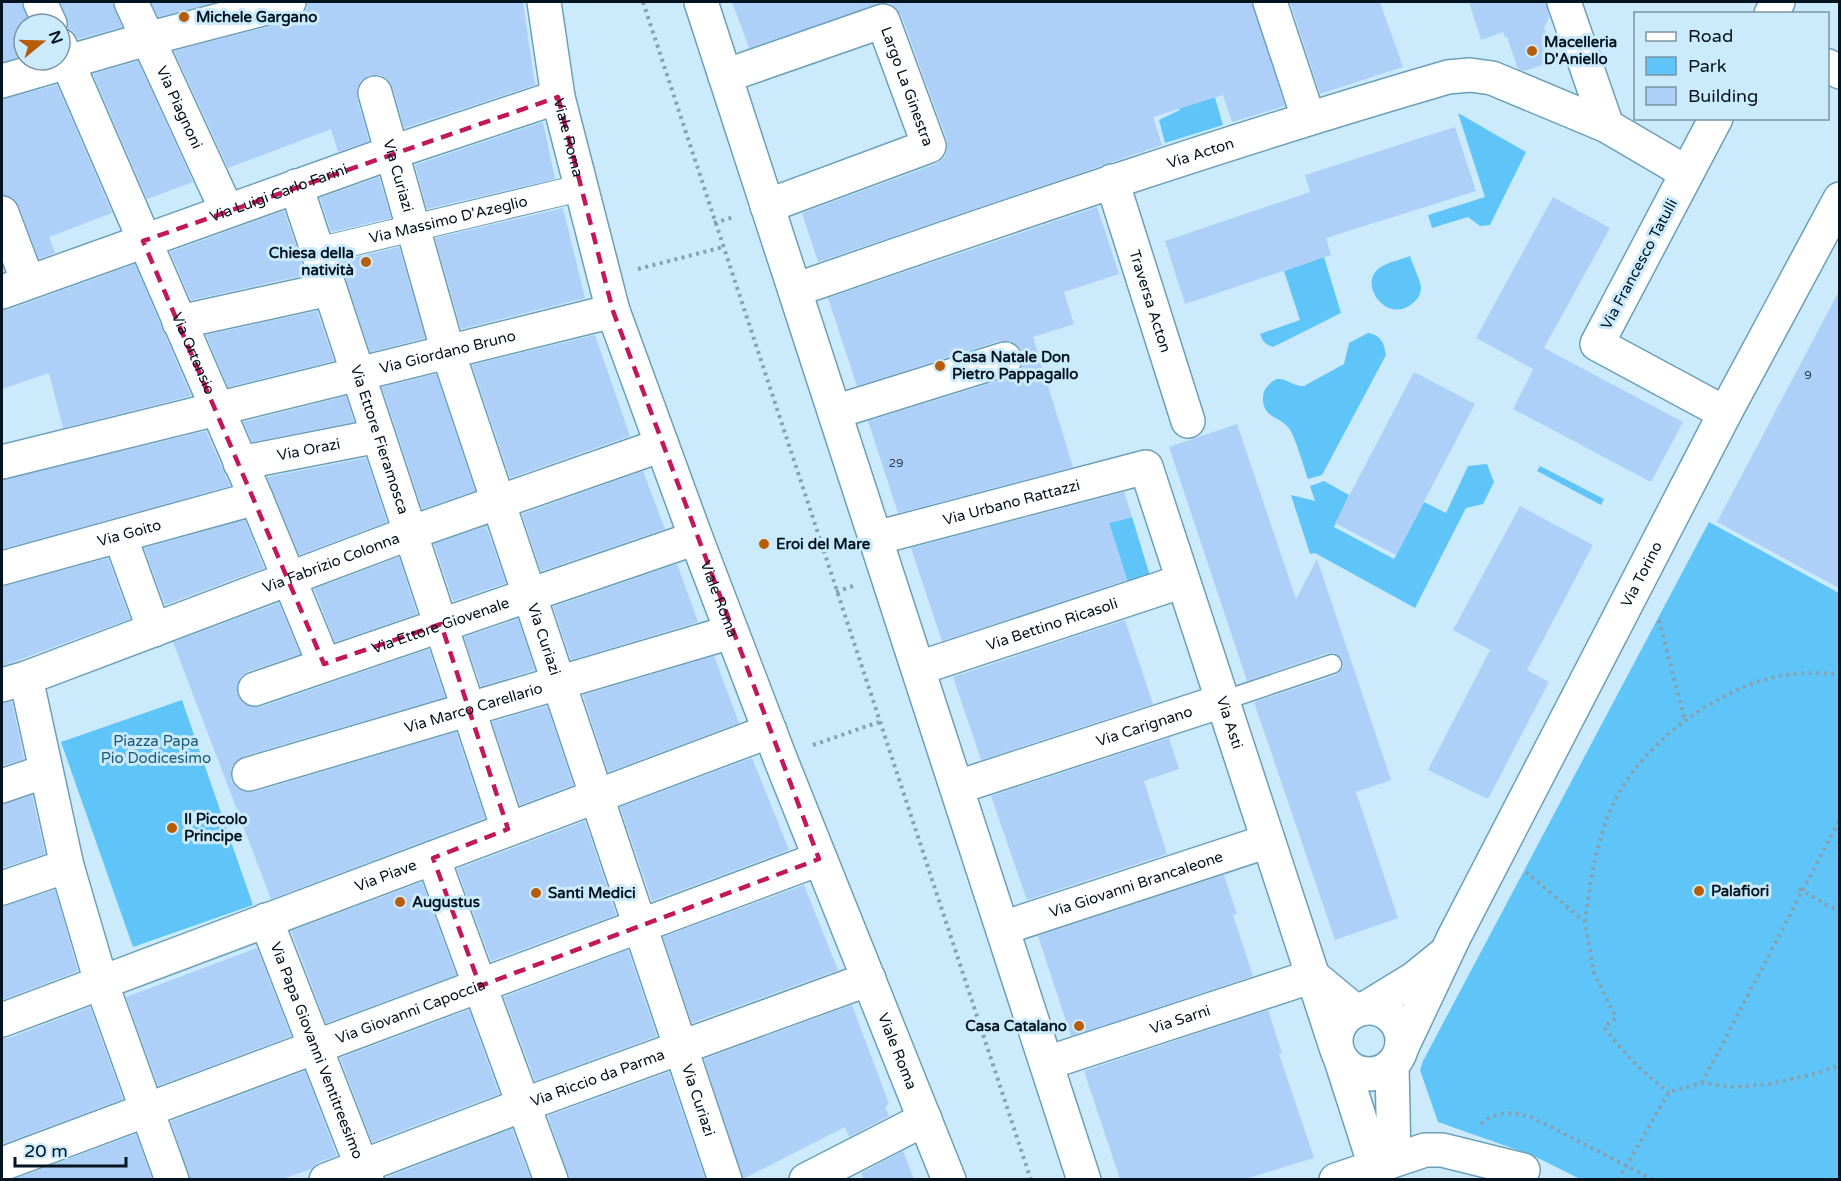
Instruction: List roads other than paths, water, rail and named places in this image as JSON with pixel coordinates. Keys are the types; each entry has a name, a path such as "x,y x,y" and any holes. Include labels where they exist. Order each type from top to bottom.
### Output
{"street":[{"name":"Via Piagnoni","path":"131,2 228,211"},
{"path":"72,52 147,39 289,2"},
{"name":"Viale Roma","path":"544,2 558,97 614,311 731,632 819,859 949,1179"},
{"path":"701,2 1084,1179"},
{"path":"1270,2 1308,117"},
{"path":"1564,2 1621,121"},
{"name":"Largo La Ginestra","path":"725,76 883,21 929,146 767,206"},
{"path":"2,81 22,72"},
{"name":"Via Ortensio","path":"72,72 256,498 324,664"},
{"name":"Via Acton","path":"795,290 1112,181 1308,117 1448,77 1470,75 1492,78 1621,121 1687,173"},
{"name":"Via Curiazi","path":"375,93 448,352 725,1179"},
{"name":"Via Luigi Carlo Farini","path":"15,287 393,152 558,97"},
{"name":"Via Francesco Tatulli","path":"1715,120 1597,344 1725,413"},
{"name":"Traversa Acton","path":"1112,181 1188,421"},
{"name":"Via Ettore Fieramosca","path":"296,186 508,829"},
{"name":"Via Massimo D'Azeglio","path":"317,251 580,188"},
{"name":"Via Torino","path":"1397,1056 1446,953 1725,413 1839,199"},
{"path":"2,213 15,287"},
{"path":"180,322 330,289"},
{"name":"Via Giordano Bruno","path":"2,462 614,311"},
{"path":"835,412 1005,358"},
{"name":"Via Orazi","path":"240,463 378,436"},
{"name":"Via Fabrizio Colonna","path":"14,682 410,533 662,445"},
{"name":"Via Urbano Rattazzi","path":"876,538 1146,467"},
{"name":"Via Asti","path":"1146,467 1338,1052 1384,1163"},
{"name":"Via Goito","path":"2,568 256,498"},
{"path":"120,536 154,630"},
{"name":"Via Ettore Giovenale","path":"255,688 696,538"},
{"name":"Via Bettino Ricasoli","path":"919,668 1183,581"},
{"name":"Via Marco Carellario","path":"249,774 731,632"},
{"path":"14,682 46,771 67,866 101,982 171,1179"},
{"name":"Via Carignano","path":"958,787 1222,700"},
{"name":"Via Piave","path":"2,1020 770,731"},
{"path":"2,786 46,771"},
{"name":"Via Giovanni Brancaleone","path":"1003,928 1268,841"},
{"path":"432,858 551,1179"},
{"name":"Via Giovanni Capoccia","path":"2,1164 819,859"},
{"path":"2,888 67,866"},
{"name":"Via Papa Giovanni Ventitreesimo","path":"266,920 365,1173"},
{"name":"Via Torino","path":"1361,1009 1415,978 1446,953"},
{"path":"1313,976 1361,1009"},
{"name":"Via Sarni","path":"1047,1063 1313,976"},
{"name":"Via Riccio da Parma","path":"326,1179 365,1173 523,1105 869,979"},
{"path":"1384,1163 1397,1056 1402,1037 1394,1019 1376,1008 1361,1009 1346,1017 1340,1026 1336,1036 1338,1052 1354,1071 1364,1075 1384,1072 1397,1056"},
{"path":"806,1179 925,1119"},
{"path":"1336,1179 1425,1150 1442,1149 1523,1170"}],"lane":[{"name":"Via Carignano","path":"1222,700 1332,664"}],"place":[{"name":"Michele Gargano","path":"184,17"},
{"name":"Macelleria D'Aniello","path":"1532,51"},
{"name":"Chiesa della natività","path":"366,262"},
{"name":"Casa Natale Don Pietro Pappagallo","path":"940,366"},
{"name":"Eroi del Mare","path":"764,544"},
{"name":"Il Piccolo Principe","path":"172,828"},
{"name":"Palafiori","path":"1699,891"},
{"name":"Santi Medici","path":"536,893"},
{"name":"Augustus","path":"400,902"},
{"name":"Casa Catalano","path":"1079,1026"}],"park label":[{"name":"Piazza Papa Pio Dodicesimo","path":"156,750"}]}
